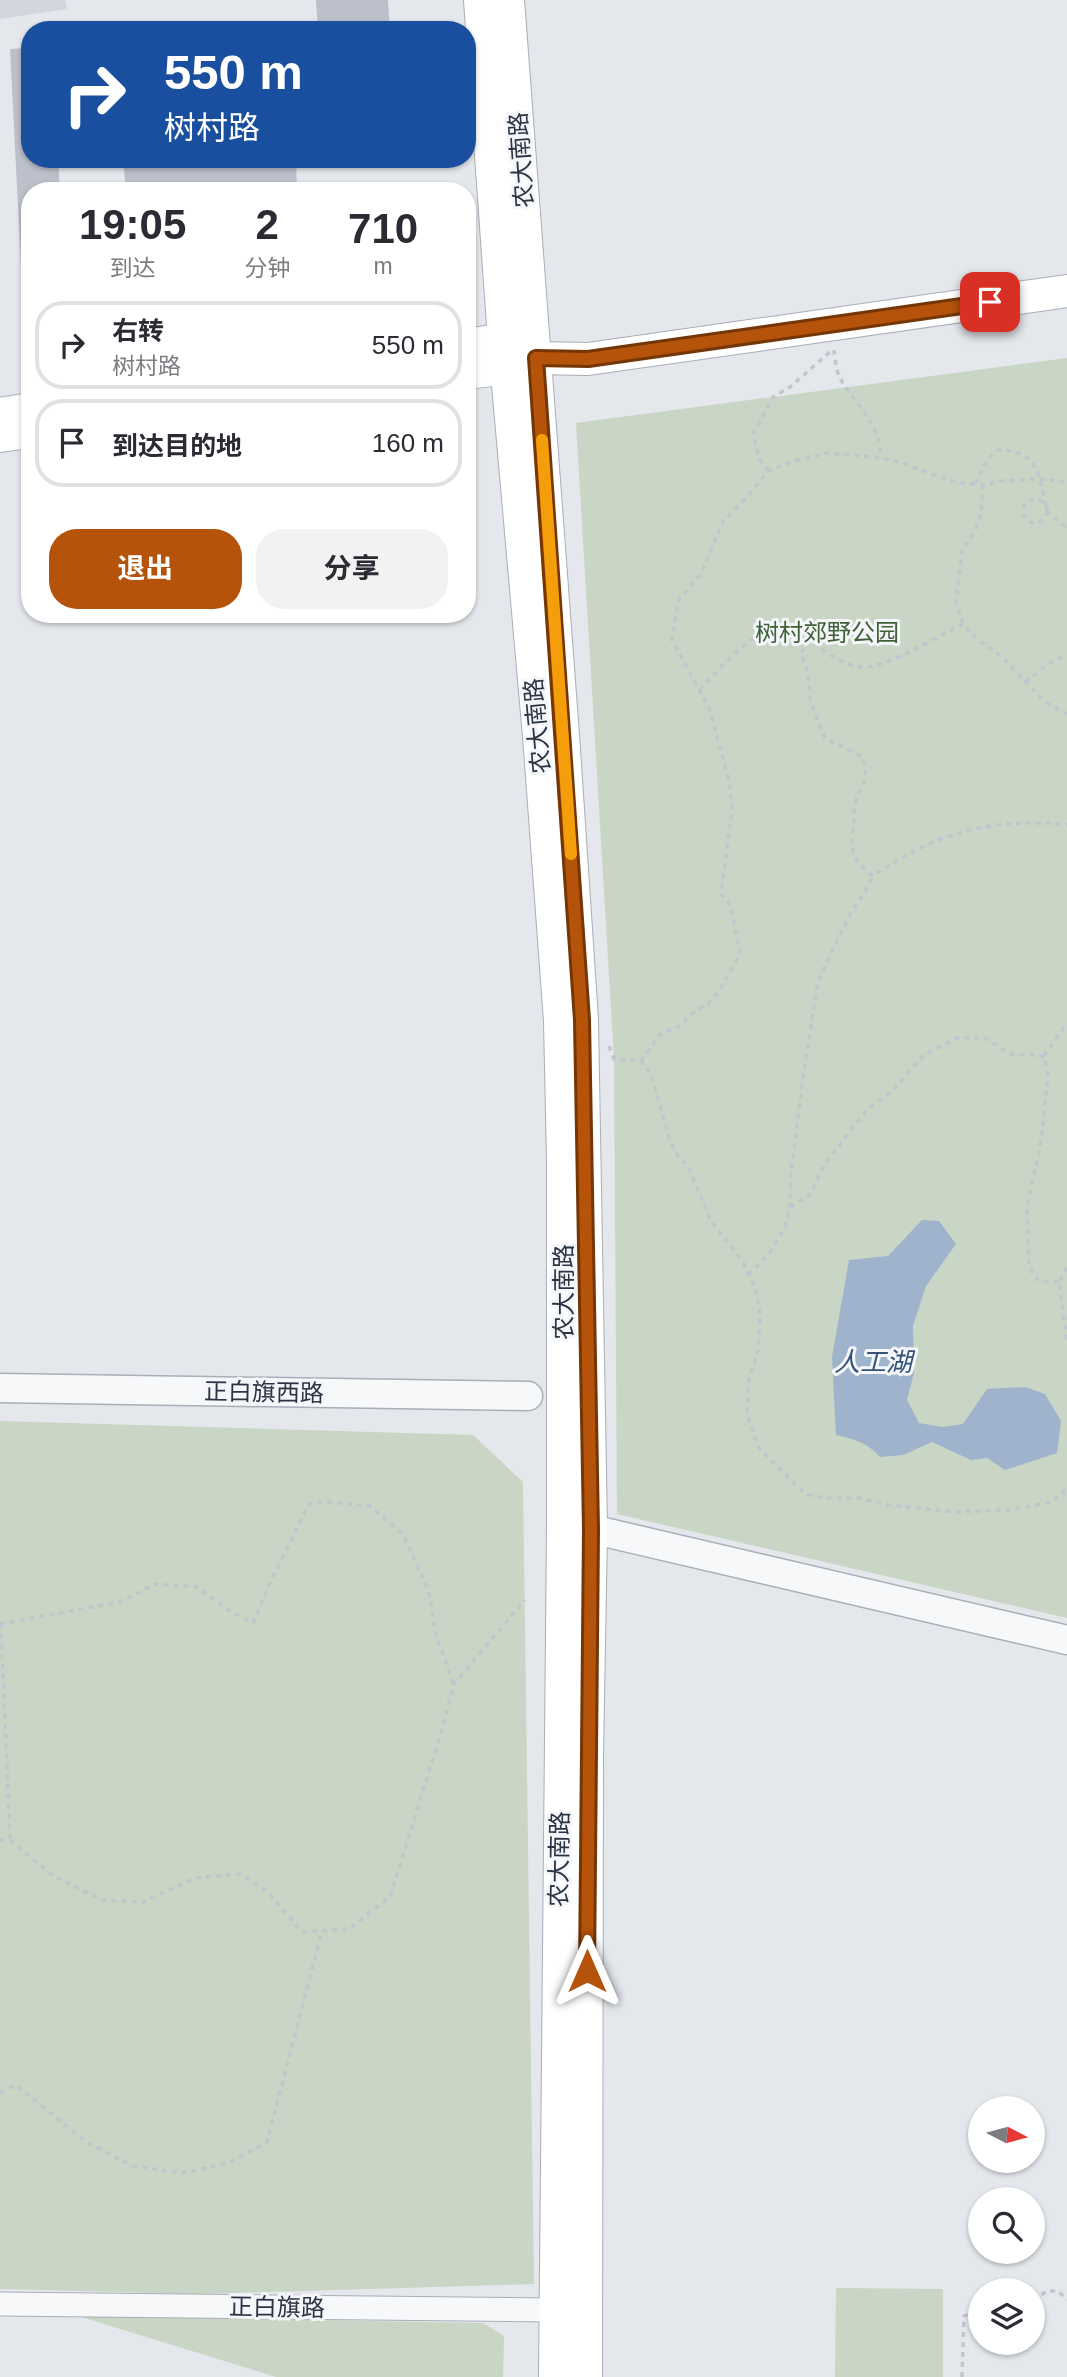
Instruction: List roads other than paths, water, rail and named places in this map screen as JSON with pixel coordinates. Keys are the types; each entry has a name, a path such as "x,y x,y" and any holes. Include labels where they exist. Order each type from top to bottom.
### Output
{"main road":[{"name":"农大南路","path":"480,0 582,1020 591,1530 587,1769 586,2377"},
{"name":"农大南路","path":"508,0 516,355 539,736 560,1021 563,1162 563,1527 555,2377"},
{"path":"476,347 516,355 588,359 1067,290"},
{"path":"476,370 516,355"},
{"path":"0,414 21,410"},
{"path":"0,436 21,433"}],"street":[{"name":"正白旗西路","path":"0,1388 528,1396"},
{"path":"591,1530 1067,1640"},
{"name":"正白旗路","path":"0,2304 555,2310"}],"water":[{"name":"人工湖","path":"922,1220 939,1221 956,1244 926,1286 913,1326 914,1373 907,1400 919,1423 942,1427 963,1424 987,1389 1025,1387 1045,1394 1061,1421 1057,1453 1005,1470 987,1458 971,1460 932,1442 903,1455 880,1457 860,1442 836,1435 832,1357 849,1260 888,1256"}],"park label":[{"name":"树村郊野公园","path":"827,632"}]}
